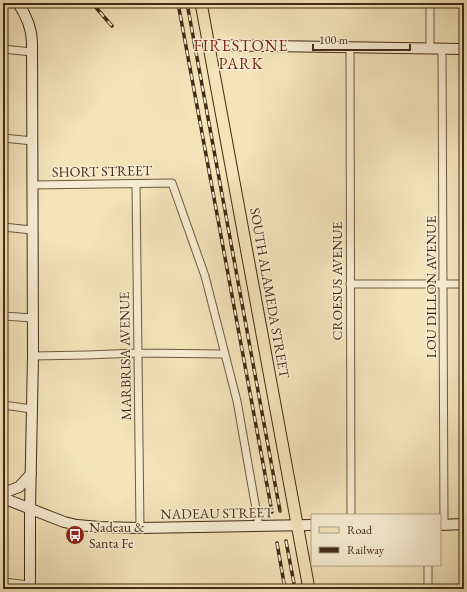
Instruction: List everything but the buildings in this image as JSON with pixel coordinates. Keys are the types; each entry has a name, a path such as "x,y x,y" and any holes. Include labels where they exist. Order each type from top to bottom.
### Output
{"main road":[{"path":"18,3 26,17 32,36 33,356 30,587"},
{"name":"SOUTH ALAMEDA STREET","path":"201,3 309,589"},
{"path":"208,45 464,49"},
{"path":"3,493 19,487 31,474"},
{"name":"NADEAU STREET","path":"3,498 77,525 140,528 311,525"},
{"path":"442,525 464,524"}],"street":[{"path":"430,3 430,48"},
{"name":"CROESUS AVENUE","path":"350,48 351,514"},
{"path":"3,49 32,52"},
{"name":"LOU DILLON AVENUE","path":"442,49 444,284 442,525"},
{"path":"3,138 32,141"},
{"name":"SHORT STREET","path":"32,185 172,183 205,276 225,354"},
{"name":"MARBRISA AVENUE","path":"136,184 140,528"},
{"path":"3,227 32,230"},
{"path":"350,284 464,284"},
{"path":"3,316 33,318"},
{"path":"33,356 138,353 225,354 236,401 259,526"},
{"path":"3,405 32,409"},
{"path":"428,566 428,589"},
{"path":"3,582 30,587"}],"railway":[{"path":"92,3 112,26"},
{"path":"178,3 272,512"},
{"path":"187,3 280,511"},
{"path":"286,541 295,589"},
{"path":"277,543 285,589"}],"place":[{"name":"Nadeau & Santa Fe","path":"75,535"}],"district":[{"name":"FIRESTONE PARK","path":"241,54"}]}
